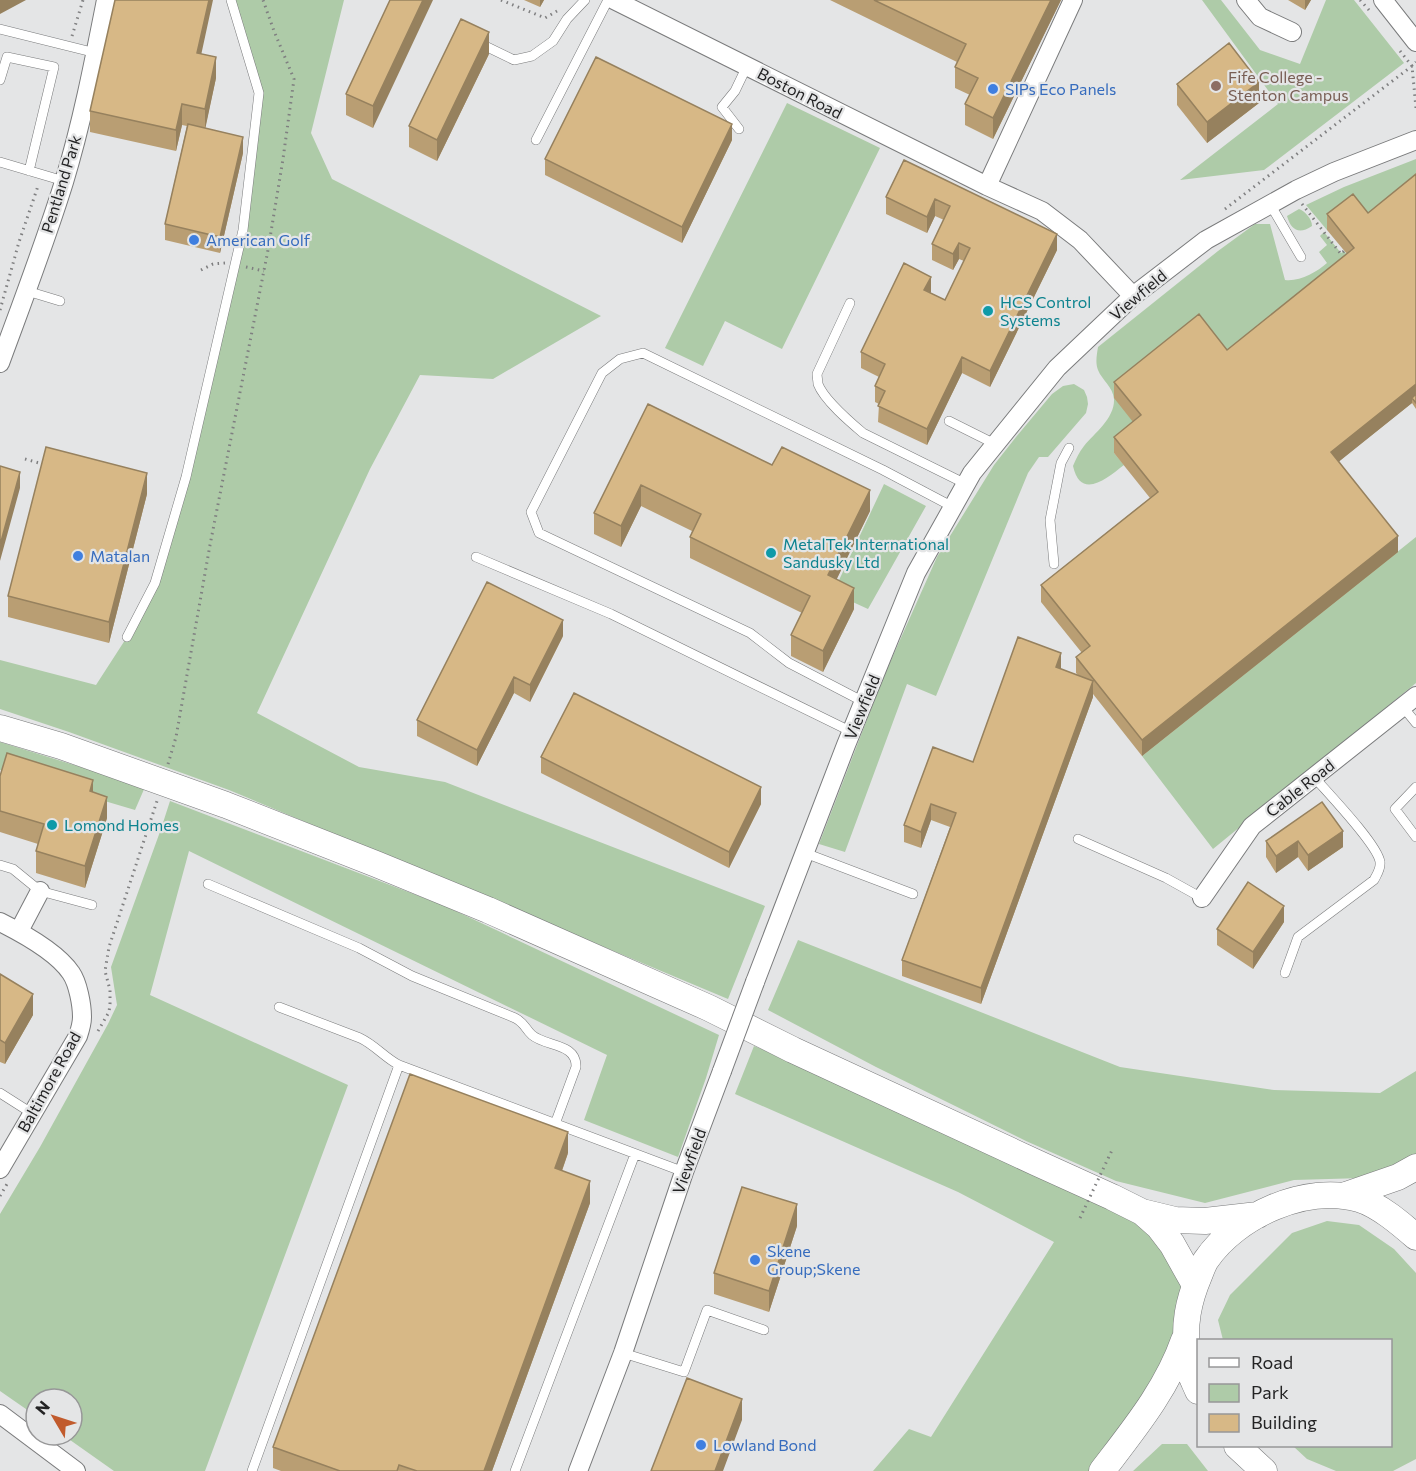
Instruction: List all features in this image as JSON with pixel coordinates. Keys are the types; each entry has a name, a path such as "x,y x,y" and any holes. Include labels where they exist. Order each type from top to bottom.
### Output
{"main road":[{"path":"0,728 61,746 226,805 488,910 709,1008 793,1050 1142,1212 1174,1220 1205,1221 1258,1215"},
{"path":"1343,1196 1398,1177 1416,1167"},
{"path":"1197,1389 1190,1373 1185,1336 1186,1314 1195,1285 1205,1261 1234,1232 1258,1215 1282,1203 1304,1197 1343,1196 1361,1200 1378,1209 1416,1237"},
{"path":"1142,1212 1159,1227 1172,1244 1195,1285"},
{"path":"1102,1471 1147,1413 1178,1357 1185,1336"},
{"path":"1238,1447 1263,1471"}],"street":[{"name":"Pentland Park","path":"0,363 64,182 96,53 105,0"},
{"name":"Boston Road","path":"614,0 1042,212 1080,240 1133,296"},
{"path":"987,186 1074,0"},
{"path":"1246,0 1260,17 1292,32"},
{"path":"1383,0 1416,42"},
{"name":"Viewfield","path":"578,1471 623,1353 684,1172 852,732 916,573 972,473 1057,368 1133,296 1206,240 1334,172 1413,142"},
{"name":"Cable Road","path":"1202,898 1252,826 1410,701"},
{"path":"19,931 40,891"},
{"name":"Baltimore Road","path":"0,922 19,931 53,954 72,973 80,996 82,1017 78,1035 0,1169"},
{"path":"0,1414 76,1471"}],"lane":[{"path":"127,637 155,584 186,477 243,230 259,93 231,0"},
{"path":"474,40 514,60 532,56 553,41 567,19 585,0"},
{"path":"536,140 608,0"},
{"path":"0,29 96,53"},
{"path":"0,80 7,57 54,68 29,171"},
{"path":"739,129 722,107 735,91 747,66"},
{"path":"0,162 64,182"},
{"path":"1270,204 1301,257"},
{"path":"27,291 60,301"},
{"path":"850,303 817,374 818,383 826,397 863,433 966,484"},
{"path":"864,702 789,663 750,633 539,532 531,512 602,374 620,359 643,352 953,507"},
{"path":"949,421 995,444"},
{"path":"1054,564 1050,520 1061,463 1069,448"},
{"path":"476,556 611,614 852,732"},
{"path":"1410,701 1416,723"},
{"path":"1285,973 1298,936 1374,879 1380,870 1380,862 1374,848 1314,777"},
{"path":"1416,787 1395,809 1416,837"},
{"path":"1078,839 1166,878 1202,898"},
{"path":"804,854 914,894"},
{"path":"0,865 13,869 40,891 92,905"},
{"path":"208,884 359,948 403,972 515,1018 522,1022 532,1035 572,1054 576,1067 555,1124"},
{"path":"279,1007 367,1041 399,1065 684,1172"},
{"path":"252,1471 399,1065"},
{"path":"0,1094 33,1114"},
{"path":"515,1471 635,1154"},
{"path":"623,1353 684,1372 707,1310 764,1330"}],"path":[{"path":"167,767 180,717 210,545 268,250 294,79 263,0"},
{"path":"501,0 544,18 561,9"},
{"path":"1217,216 1412,66 1416,108"},
{"path":"1302,204 1341,254 1344,251"},
{"path":"25,459 55,468"},
{"path":"1080,1218 1113,1148"}],"green space":[{"path":"231,0 344,0 311,133 332,179 601,316 493,379 420,375 370,469 257,713 359,767 445,782 765,906 728,999 229,790 0,709 0,660 96,685 127,637 155,583 243,230 259,93"},
{"path":"1202,0 1221,0 1260,50 1300,64 1326,0 1354,0 1404,63 1264,170 1180,180 1278,104"},
{"path":"787,103 880,148 782,349 725,321 703,366 665,348"},
{"path":"1416,159 1416,191 1368,229 1327,230 1306,205 1344,187"},
{"path":"1299,209 1308,216 1312,223 1312,226 1307,229 1296,230 1287,216"},
{"path":"1255,224 1270,224 1285,280 1308,276 1327,263 1319,252 1327,245 1320,236 1324,232 1341,253 1344,251 1354,264 1114,453 1124,465 1095,484 1082,482 1077,477 1073,466 1082,448 1108,419 1114,399 1112,391 1097,367 1098,347"},
{"path":"1074,384 1084,390 1087,397 1086,413 1048,457 1039,457 1028,473 936,696 907,684 845,852 819,844 883,678 937,557 994,465 1016,437 1052,394 1063,386"},
{"path":"884,484 926,506 868,609 833,593"},
{"path":"1416,537 1416,683 1213,849 1142,756"},
{"path":"0,742 145,787 135,810 0,770"},
{"path":"170,801 445,906 719,1035 678,1157 584,1120 607,1055 189,851 150,995 348,1085 205,1471 114,1471 80,1447 84,1447 84,1387 24,1387 24,1408 0,1391 0,1214 40,1147 117,1005 111,967"},
{"path":"798,940 1120,1067 1274,1090 1380,1093 1416,1071 1416,1167 1398,1177 1294,1180 1205,1203 1116,1181 1026,1141 876,1067 768,1010"},
{"path":"754,1046 1142,1212 1184,1263 1186,1336 1102,1471 873,1471 909,1429 931,1437 1054,1242 958,1192 735,1094"},
{"path":"1327,1221 1359,1225 1394,1249 1416,1273 1416,1459 1393,1471 1336,1471 1307,1459 1294,1447 1392,1447 1392,1339 1223,1339 1218,1320 1230,1295 1292,1233"},
{"path":"1162,1444 1187,1444 1208,1471 1133,1471"}],"building":[{"path":"115,0 209,0 197,53 216,57 205,109 182,104 176,130 90,111"},
{"path":"390,0 423,0 373,106 346,94"},
{"path":"874,0 1051,0 993,118 965,104 978,78 955,67 966,44"},
{"path":"461,19 489,32 437,140 409,126"},
{"path":"1229,43 1259,82 1207,122 1177,84"},
{"path":"596,57 732,124 682,227 545,159"},
{"path":"188,124 243,137 220,237 165,224"},
{"name":"HCS Control Systems","path":"904,160 1057,234 990,371 962,357 927,429 878,406 885,391 875,386 885,364 861,352 904,263 931,277 924,290 945,300 970,248 959,243 953,254 932,244 950,206 935,199 927,217 886,197"},
{"path":"1416,174 1416,384 1331,452 1398,536 1142,740 1076,657 1090,646 1041,585 1158,492 1114,437 1141,415 1114,382 1199,314 1227,350 1354,248 1327,214 1353,194 1368,213"},
{"name":"MetalTek International Sandusky Ltd","path":"648,404 772,465 782,447 870,490 828,575 854,588 823,651 791,635 810,596 690,537 701,514 641,485 621,526 594,513"},
{"name":"Matalan","path":"46,447 147,473 109,622 8,596"},
{"path":"0,466 20,472 0,545"},
{"path":"487,582 563,620 530,685 514,677 477,750 417,720"},
{"path":"1018,637 1061,653 1056,667 1093,681 981,988 902,960 956,813 931,804 921,832 904,825 933,747 973,762"},
{"path":"574,693 761,787 729,852 541,757"},
{"name":"Lomond Homes","path":"7,753 93,780 90,791 107,797 85,866 36,851 44,824 0,811 0,776"},
{"path":"1322,802 1343,831 1308,855 1298,841 1276,856 1266,841"},
{"path":"1248,882 1284,906 1253,952 1217,929"},
{"path":"0,974 33,994 5,1043 0,1040"},
{"path":"410,1074 568,1132 555,1168 590,1181 484,1471 417,1471 399,1465 397,1471 340,1471 273,1447"},
{"name":"Skene Group;Skene","path":"742,1187 797,1204 769,1291 714,1273"},
{"name":"Lowland Bond","path":"687,1378 742,1399 715,1471 651,1471"}],"place":[{"name":"Fife College - Stenton Campus","path":"1216,86"},
{"name":"SIPs Eco Panels","path":"993,89"},
{"name":"American Golf","path":"194,240"},
{"name":"HCS Control Systems","path":"988,311"},
{"name":"MetalTek International Sandusky Ltd","path":"771,553"},
{"name":"Matalan","path":"78,556"},
{"name":"Lomond Homes","path":"52,825"},
{"name":"Skene Group;Skene","path":"755,1260"},
{"name":"Lowland Bond","path":"701,1445"}]}
